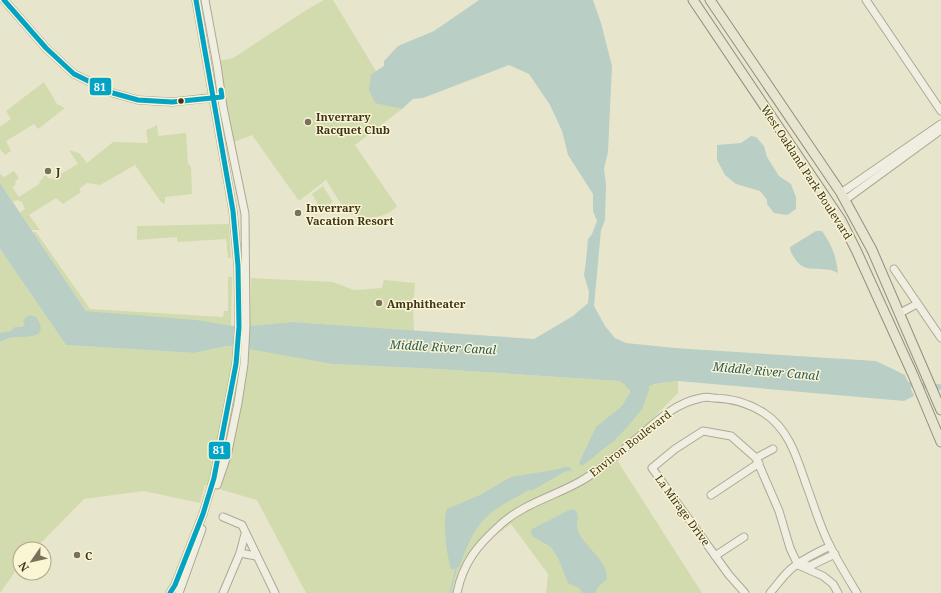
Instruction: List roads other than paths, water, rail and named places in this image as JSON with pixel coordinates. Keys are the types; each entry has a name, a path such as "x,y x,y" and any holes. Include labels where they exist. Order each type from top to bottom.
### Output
{"main road":[{"name":"West Oakland Park Boulevard","path":"693,0 841,220 913,376 941,442"},
{"name":"West Oakland Park Boulevard","path":"710,0 843,196 869,244 940,407"},
{"path":"732,57 745,62 751,60"},
{"path":"742,71 750,72 764,80"}],"street":[{"path":"4,0 46,48 74,74 113,93 145,101 172,102 222,97"},
{"path":"196,0 233,211 243,326"},
{"path":"179,593 227,456 238,403 243,326 245,214 205,0"},
{"path":"866,0 941,110"},
{"path":"843,196 941,124"},
{"path":"843,196 941,130"},
{"path":"894,269 941,338"},
{"path":"900,314 917,304"},
{"path":"170,593 175,585 203,514 213,483 241,349"},
{"name":"Environ Boulevard","path":"457,593 460,578 467,562 478,547 500,524 532,505 582,481 668,412 684,402 703,397 727,398 740,401 767,414 780,427 792,446 830,546 857,593"},
{"name":"La Mirage Drive","path":"745,593 729,575 652,468 675,449 703,432 731,436 758,461 779,511 790,548 798,565"},
{"path":"711,495 773,449"},
{"path":"223,517 242,525 245,534 275,593"},
{"path":"223,593 240,553 245,534"},
{"name":"La Mirage Drive","path":"716,556 744,537"},
{"path":"770,593 792,568 798,565 805,558 830,546"},
{"path":"240,553 256,556"},
{"path":"798,565 810,566 834,554"},
{"path":"798,565 823,576 833,584 838,593"}],"water":[{"path":"479,0 593,0 601,23 612,66 608,152 604,169 606,185 605,220 601,230 594,306 605,326 615,338 626,343 675,348 876,361 905,375 914,396 904,401 678,381 655,384 649,386 642,409 629,425 615,440 582,466 579,463 596,427 622,406 630,393 630,390 626,387 626,385 619,381 437,369 332,364 227,346 194,353 66,345 0,249 0,183 86,311 196,320 240,327 293,322 534,339 573,316 588,303 589,292 584,275 588,239 592,234 597,221 593,211 593,194 568,155 562,131 550,105 529,74 509,65 423,98 413,99 402,109 375,103 369,90 371,74 384,66 384,61 398,46 434,31"},
{"path":"751,136 756,137 764,146 767,157 779,176 791,184 796,197 796,209 787,215 774,213 760,191 736,184 725,175 717,160 717,145 741,143"},
{"path":"816,231 822,231 831,246 835,256 838,273 826,269 809,269 804,267 799,264 791,253 790,247"},
{"path":"30,315 36,317 40,325 38,334 27,337 9,338 0,342 0,333 11,331 15,327 22,327 25,325 23,321 25,318"},
{"path":"563,467 570,467 572,471 566,471 533,490 529,490 500,506 489,514 474,534 460,566 456,569 451,569 445,530 447,509 480,495 511,477 559,469"},
{"path":"571,509 575,510 578,515 578,531 600,560 606,572 607,579 598,587 595,593 583,593 579,588 568,583 558,558 551,547 532,536 532,529"}],"waterway":[{"name":"Middle River Canal","path":"901,384 941,387"},
{"path":"450,593 456,569"}],"place":[{"name":"Inverrary Racquet Club","path":"308,122"},
{"name":"J","path":"48,171"},
{"name":"Inverrary Vacation Resort","path":"298,213"},
{"name":"Amphitheater","path":"379,303"},
{"name":"C","path":"77,555"}]}
